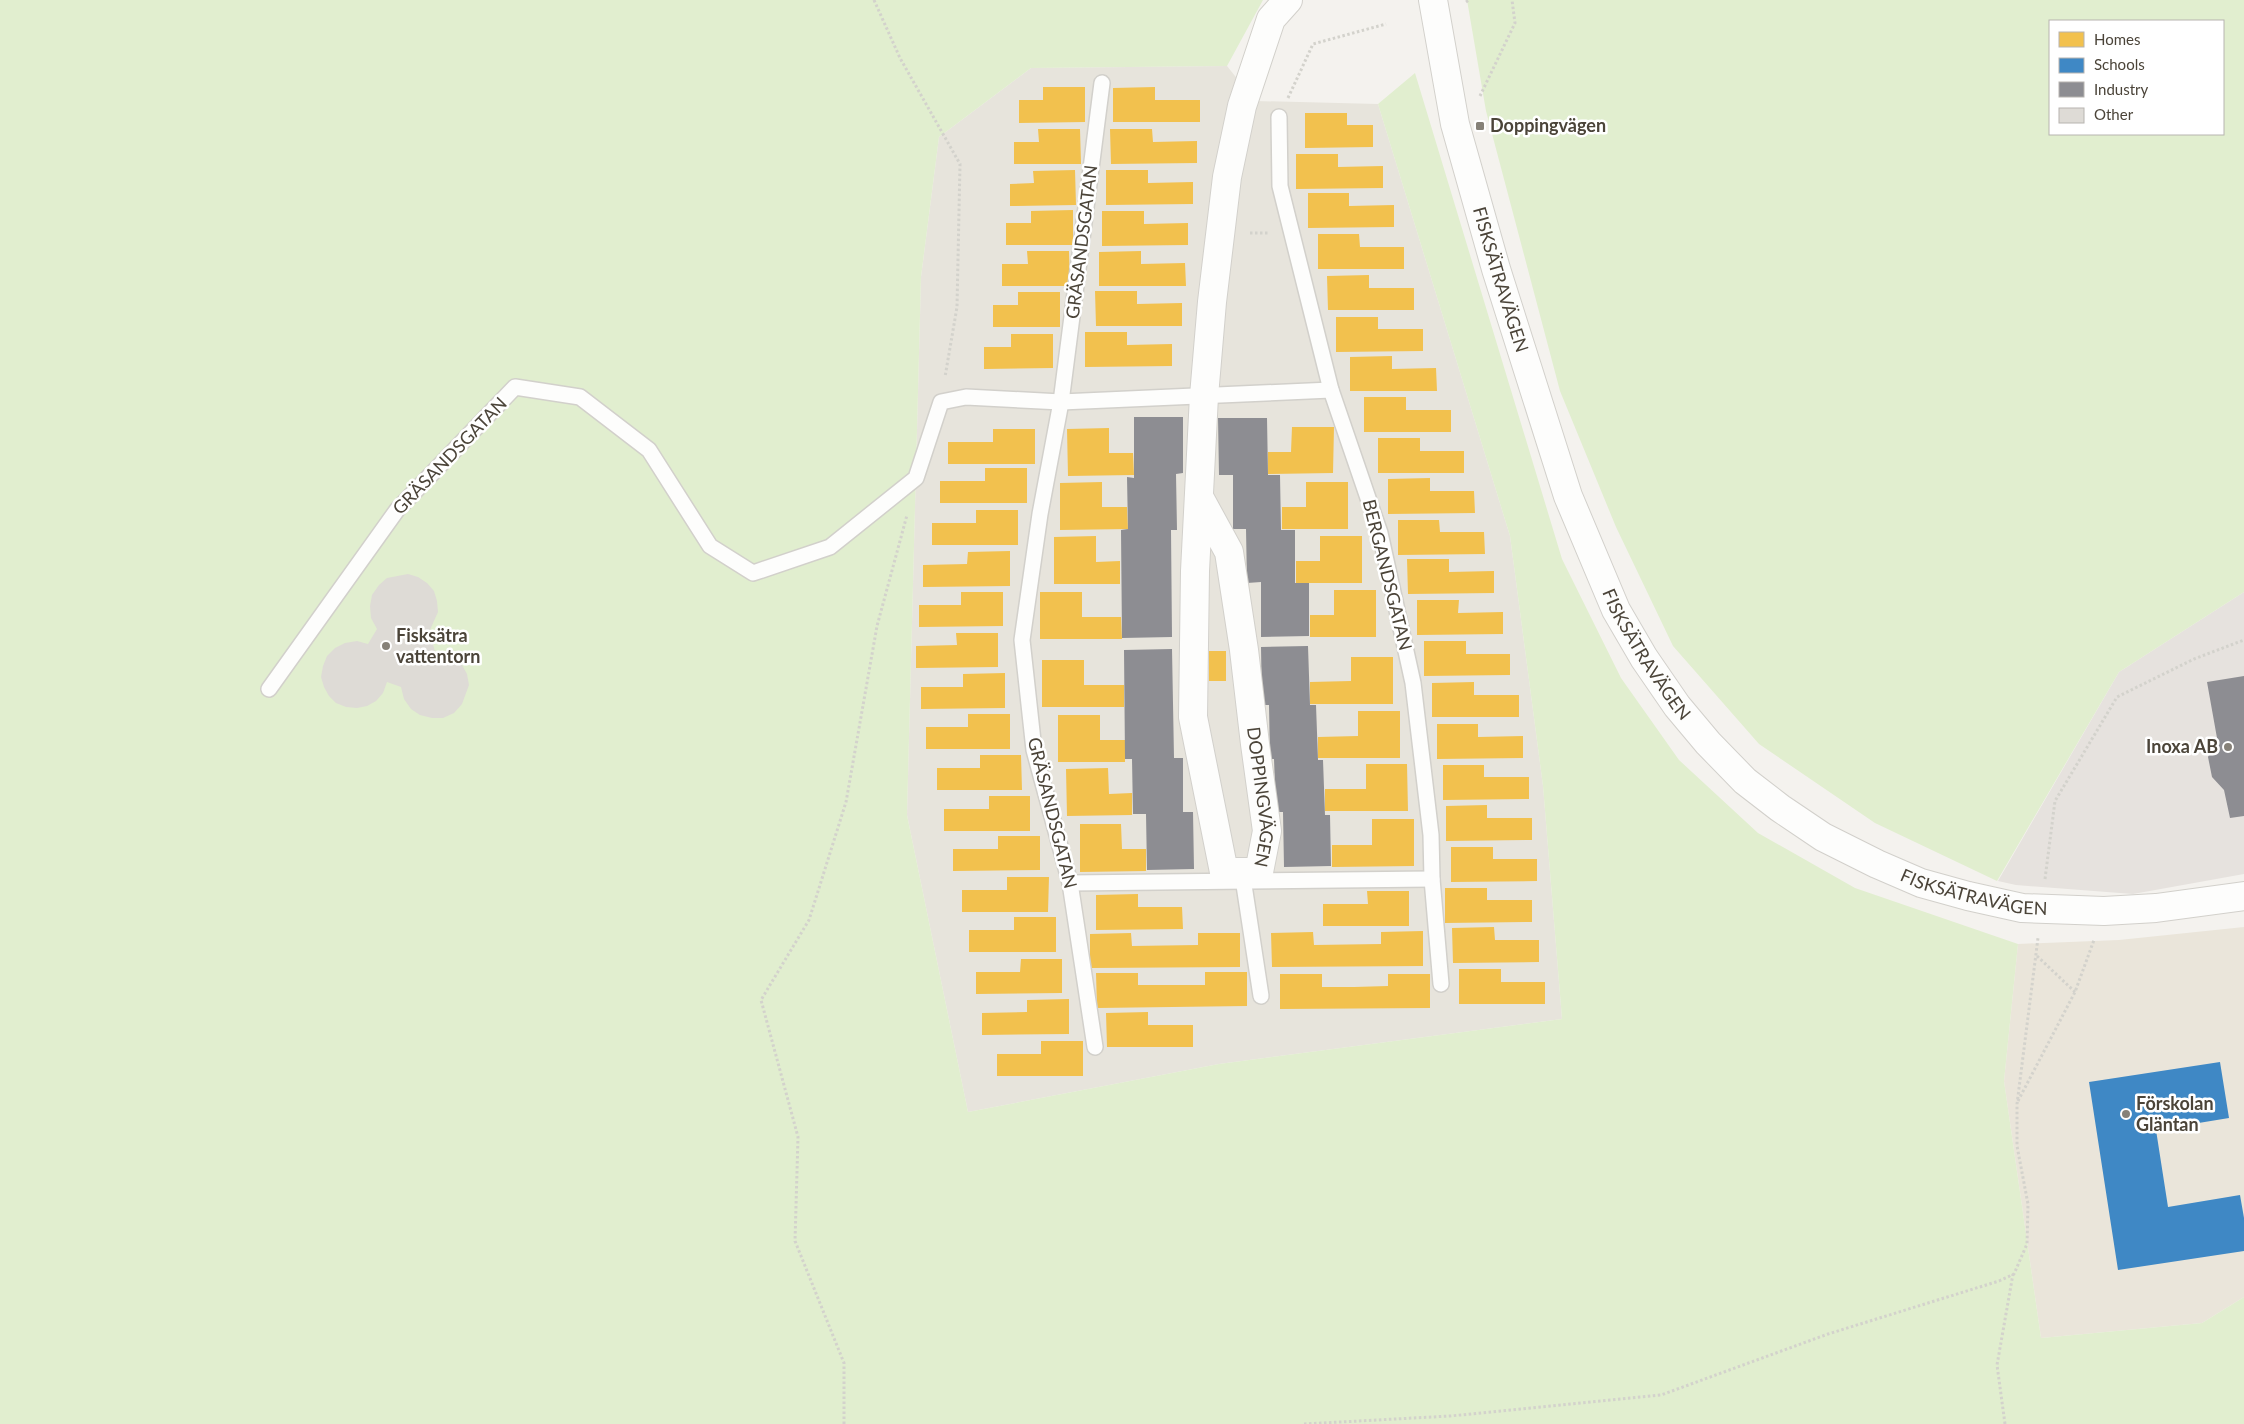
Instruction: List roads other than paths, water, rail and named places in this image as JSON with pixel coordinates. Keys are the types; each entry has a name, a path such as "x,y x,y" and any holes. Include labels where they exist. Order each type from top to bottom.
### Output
{"street":[{"name":"DOPPINGVÄGEN","path":"1200,497 1229,552 1244,650 1254,744 1267,831 1259,872 1243,876 1224,872 1193,717 1195,571 1204,396 1219,234 1227,177 1242,106 1271,19 1288,0"},
{"name":"FISKSÄTRAVÄGEN","path":"1433,0 1455,124 1496,269 1568,496 1616,610 1644,658 1677,706 1708,743 1745,781 1780,808 1823,837 1921,883 2022,908 2104,911 2156,908 2244,896"}],"lane":[{"name":"GRÄSANDSGATAN","path":"1095,1047 1070,883 1034,750 1022,640 1040,514 1061,402 1102,83"},
{"name":"BERGANDSGATAN","path":"1279,117 1280,186 1331,390 1380,533 1413,683 1432,835 1432,879 1441,984"},
{"name":"GRÄSANDSGATAN","path":"269,689 396,510 515,387 580,397 650,450 710,546 753,574 830,547 916,478 941,402 966,397 1061,402"},
{"path":"1061,402 1331,390"},
{"path":"1070,883 1243,876 1432,879"},
{"path":"1243,876 1261,996"}],"place":[{"name":"Doppingvägen","path":"1480,126"},
{"name":"Fisksätra vattentorn","path":"386,646"},
{"name":"Inoxa AB","path":"2228,747"},
{"name":"Förskolan Gläntan","path":"2126,1114"}]}
